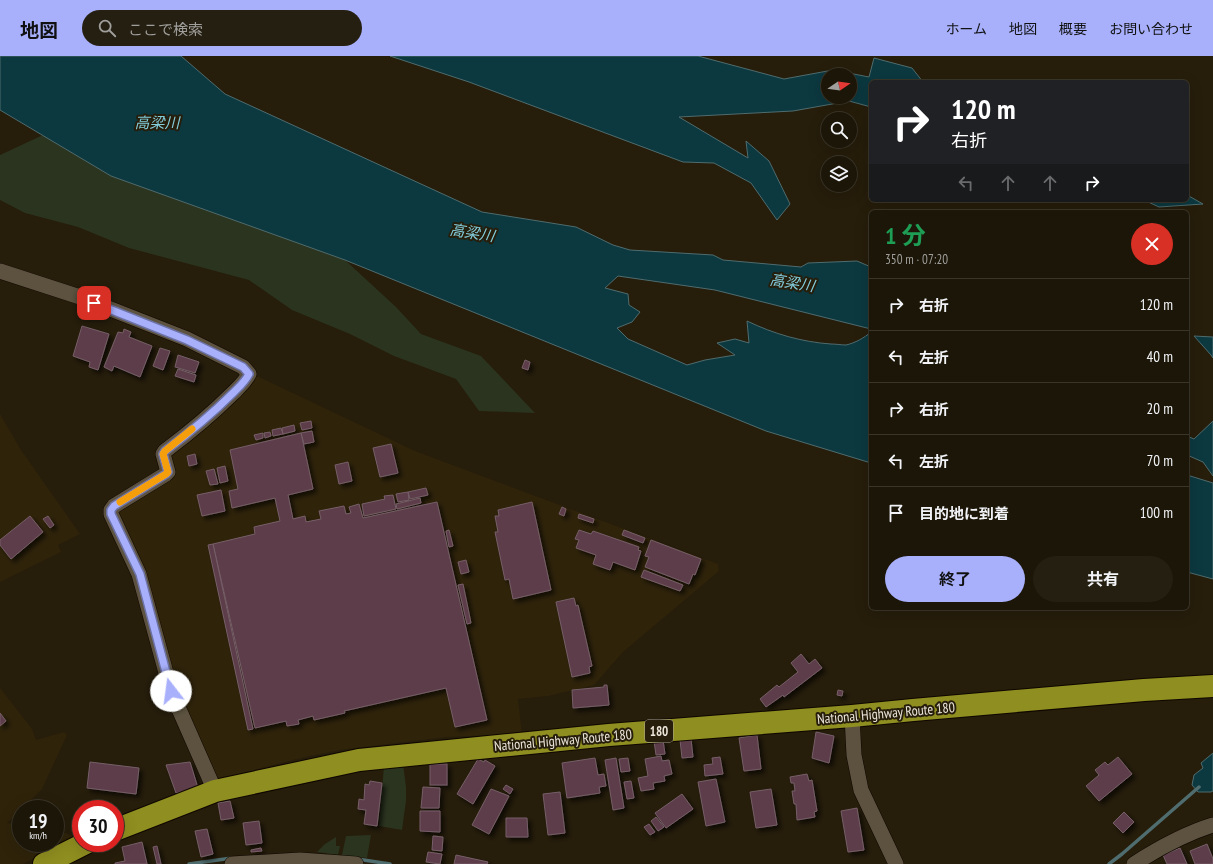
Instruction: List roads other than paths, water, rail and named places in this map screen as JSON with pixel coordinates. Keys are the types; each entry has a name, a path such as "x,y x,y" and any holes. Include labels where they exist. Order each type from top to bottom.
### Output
{"highway":[{"name":"National Highway Route 180","path":"124,826 215,791 359,760 609,735 852,716 1144,690 1213,686"},
{"path":"44,864 72,850"}],"street":[{"path":"0,271 80,298 187,340 243,367 249,374 225,401 165,451 163,454 168,472 166,474 114,506 111,510 111,514 140,574 171,691 215,791"},
{"path":"852,716 854,755 861,790 896,864"},
{"path":"1134,864 1176,839 1213,825"},
{"path":"232,864 356,864"}],"water":[{"name":"高梁川","path":"0,56 181,56 225,94 482,212 576,227 613,245 630,250 713,255 723,260 801,267 808,263 857,261 869,266 869,328 715,290 618,276 605,288 628,294 629,305 640,312 632,322 617,328 628,339 687,365 705,360 735,355 717,343 735,339 749,343 747,321 788,337 831,344 846,345 859,340 869,333 869,462 766,431 345,260 111,176 0,110"},
{"path":"390,56 698,56 784,79 821,72 821,104 832,104 793,111 679,117 748,158 746,141 769,161 790,204 777,220 751,183 714,163 683,162 469,82"},
{"path":"874,58 912,68 921,80 869,80 869,106 857,103 857,75 869,77"},
{"path":"1189,196 1203,204 1159,207 1148,202 1189,202"},
{"path":"1194,336 1213,337 1213,358 1211,355"},
{"path":"1213,421 1213,476 1203,462 1189,456 1189,437 1194,439"},
{"path":"1189,476 1213,483 1213,579 1189,573"},
{"path":"1213,753 1213,791 1198,792 1192,785 1194,775 1203,768 1201,763"}],"waterway":[{"path":"1109,864 1199,787"},
{"path":"189,864 232,858"},
{"path":"357,859 390,864"}]}
